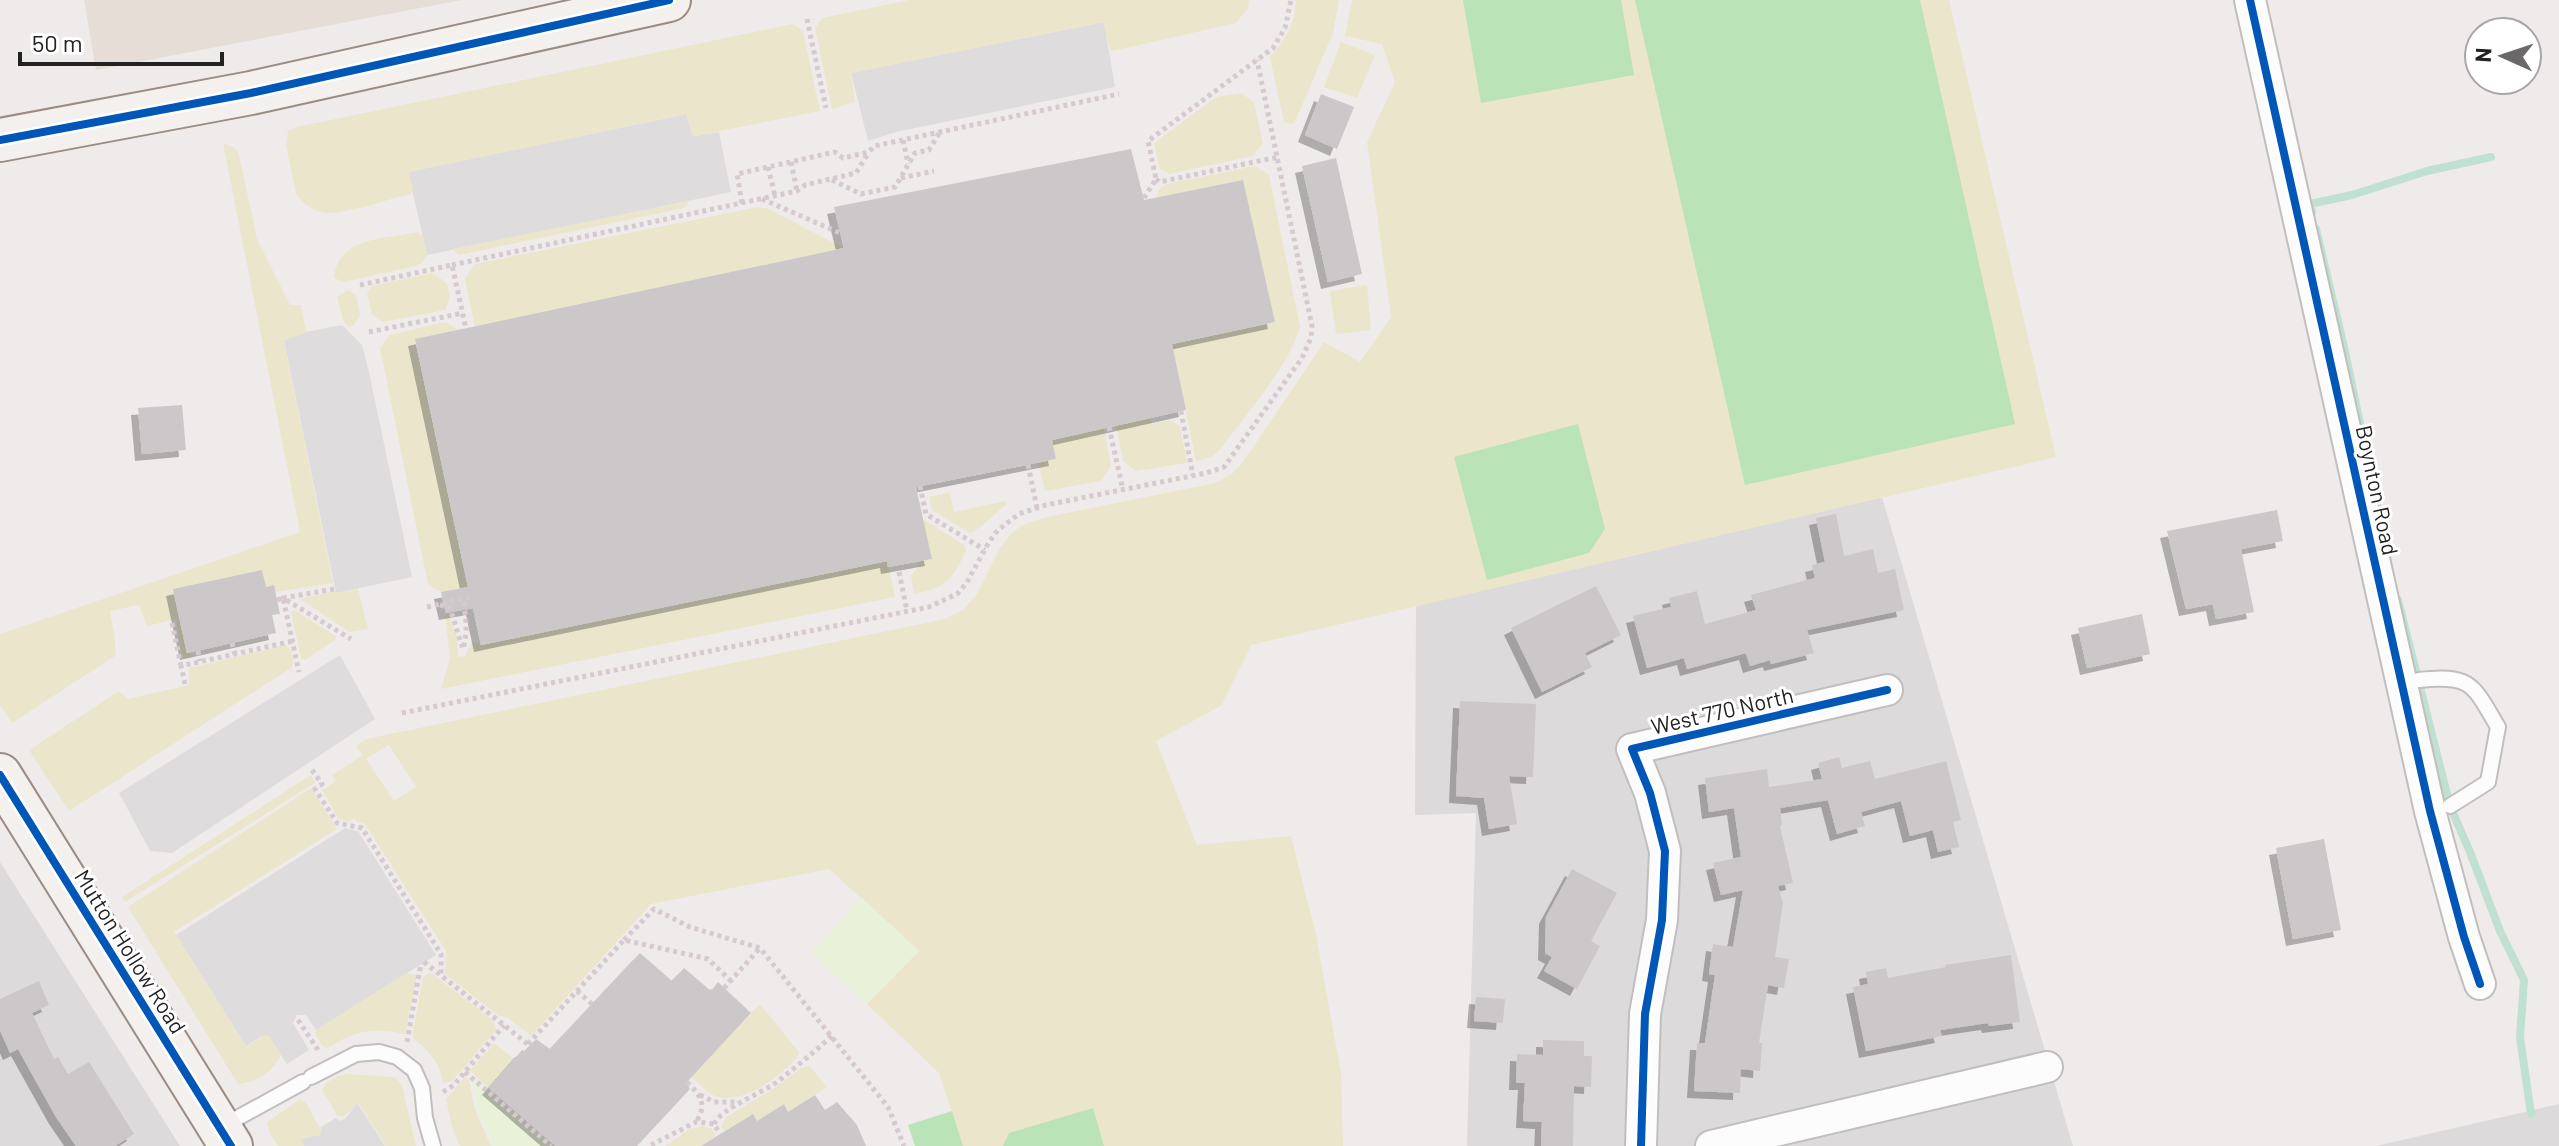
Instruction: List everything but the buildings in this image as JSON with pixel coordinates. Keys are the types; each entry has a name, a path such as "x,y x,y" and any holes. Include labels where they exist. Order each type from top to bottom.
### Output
{"street":[{"path":"0,140 251,93 669,0"},
{"name":"Boynton Road","path":"2250,0 2430,811 2480,984"},
{"name":"West 770 North","path":"1641,1146 1645,1014 1662,920 1665,851 1650,793 1632,749 1887,690"},
{"name":"Mutton Hollow Road","path":"0,775 225,1137"},
{"path":"1711,1146 2047,1067"}],"lane":[{"path":"2419,680 2448,677 2474,687 2498,727 2488,782 2450,806"},
{"path":"225,1137 307,1080 356,1054 379,1052 397,1057 414,1070 422,1088 425,1118 433,1146"}],"path":[{"path":"1144,198 1156,179 1148,141 1257,60 1279,39 1290,14 1291,0"},
{"path":"807,19 826,108"},
{"path":"402,713 942,602 957,594 966,584 998,530 1019,514 1224,467 1302,358 1311,338 1310,314 1257,60"},
{"path":"360,285 797,191 805,185 856,173 874,146 1119,94"},
{"path":"831,179 861,194 895,187 915,153 929,150 940,132"},
{"path":"903,140 908,165"},
{"path":"742,203 737,174 835,152 843,158 869,152"},
{"path":"1156,179 1159,182 1278,157"},
{"path":"791,162 797,191"},
{"path":"768,167 775,196"},
{"path":"900,178 934,171"},
{"path":"761,199 840,233"},
{"path":"452,265 466,329"},
{"path":"369,332 463,313"},
{"path":"1181,411 1193,476"},
{"path":"1109,427 1123,490"},
{"path":"1028,465 1037,508"},
{"path":"920,486 926,514 985,550"},
{"path":"899,572 907,611"},
{"path":"280,599 334,589"},
{"path":"427,607 471,597"},
{"path":"280,599 351,639"},
{"path":"280,599 299,672"},
{"path":"440,605 450,608 463,649 467,620 463,599"},
{"path":"172,623 185,684"},
{"path":"181,666 293,641"},
{"path":"232,643 235,654"},
{"path":"198,651 200,661"},
{"path":"312,770 322,784 315,789 337,823 362,828 394,878 441,954 441,976"},
{"path":"406,1043 423,963 529,1045 654,909 690,927 760,948 888,1107 904,1146"},
{"path":"624,940 708,959 731,981"},
{"path":"724,988 760,948"},
{"path":"577,991 592,1004"},
{"path":"441,1094 454,1085 504,1025"},
{"path":"714,1124 722,1113 776,1083 832,1036"},
{"path":"465,1072 551,1146"},
{"path":"687,1082 700,1095 714,1102 748,1100"},
{"path":"696,1122 703,1109 700,1095"},
{"path":"651,1145 696,1122 714,1124"},
{"path":"714,1124 720,1134"}],"shaded area":[{"path":"84,0 462,0 96,70"},
{"path":"909,0 1249,0 1248,8 1236,23 1113,51 1103,22 851,73 855,102 832,109 815,28 822,18"},
{"path":"1296,0 1339,0 1333,33 1294,124 1284,123 1270,57 1289,31"},
{"path":"1352,0 1949,0 2056,457 1251,645 1222,705 1156,741 1197,845 1291,836 1316,935 1341,1073 1343,1146 963,1146 939,1073 867,1004 918,950 829,869 651,904 531,1036 507,1017 499,1016 445,974 446,951 365,824 354,818 349,822 339,819 322,790 336,781 332,775 363,755 356,746 366,739 945,619 963,610 977,594 1000,548 1022,525 1047,517 1215,483 1231,475 1243,462 1324,342 1360,362 1391,317 1367,142 1395,82 1382,44 1345,36","holes":["389,745 416,787 394,801 366,759"]},
{"path":"1104,22 1115,87 896,132 868,141 851,73"},
{"path":"793,24 803,31 820,111 695,136 686,114 409,172 413,189 411,194 337,212 314,210 296,193 286,145 288,131 297,127"},
{"path":"1341,42 1375,55 1357,98 1324,87"},
{"path":"1241,93 1254,102 1263,143 1253,156 1169,174 1160,169 1154,143 1216,97"},
{"path":"687,114 695,136 719,132 731,192 427,255 408,172"},
{"path":"223,143 235,148 239,155 257,239 290,305 301,305 306,332 284,341 333,583 275,592 273,586 266,587 262,570 174,589 187,653 192,652 190,658 185,658 181,652 176,619 147,626 139,605 110,611 115,656 12,723 0,705 0,634 300,532"},
{"path":"1255,166 1269,175 1300,327 1277,373 1222,447 1212,457 1196,461 1172,344 1275,322 1243,181 1157,197 1158,190 1166,184"},
{"path":"689,201 684,208 459,255 452,249"},
{"path":"758,207 766,208 844,248 475,327 465,279 475,264"},
{"path":"418,232 423,236 427,255 420,265 344,282 334,278 337,265 353,247"},
{"path":"432,273 447,283 450,298 445,310 383,322 372,315 367,293 372,286"},
{"path":"1367,285 1371,330 1336,334 1330,291"},
{"path":"348,290 356,295 360,315 349,327 343,320 337,297"},
{"path":"445,322 458,330 415,340 468,587 441,592 428,584 380,348 389,335"},
{"path":"342,325 362,345 412,577 336,593 284,340"},
{"path":"1151,418 1152,424 1169,420 1180,426 1187,463 1136,471 1123,461 1116,426"},
{"path":"1104,428 1111,466 1101,481 1045,491 1038,463 1056,459 1052,440"},
{"path":"950,492 954,512 1006,501 1007,504 970,533 932,510 929,497"},
{"path":"1882,497 2073,1146 1467,1146 1476,813 1415,815 1416,606"},
{"path":"923,519 964,545 966,551 947,581 934,589 914,594 911,576 919,565 918,561 932,558"},
{"path":"887,561 895,597 441,689 450,658 445,615 448,614 457,636 458,657 465,656 471,643 481,645"},
{"path":"358,589 368,629 349,632 300,599 335,591"},
{"path":"294,610 336,636 335,640 305,660 301,658 291,612"},
{"path":"286,645 293,656 291,668 69,811 29,750 119,691 128,699 189,685 189,668"},
{"path":"340,655 375,719 172,853 150,851 119,793"},
{"path":"311,775 315,783 125,902 122,897"},
{"path":"311,788 337,829 174,932 246,1046 266,1035 281,1055 264,1075 238,1084 128,907"},
{"path":"345,828 358,831 436,955 316,1030 306,1015 297,1015 293,1023 309,1050 287,1064 269,1037 262,1036 246,1046 176,935"},
{"path":"0,862 180,1146 0,1146"},
{"path":"406,973 417,975 405,1034 365,1032 328,1048 323,1047 316,1030"},
{"path":"431,973 494,1021 496,1030 452,1081 443,1083 432,1057 412,1037 423,977"},
{"path":"760,1004 799,1052 797,1058 758,1089 733,1098 711,1094 691,1077"},
{"path":"494,1043 514,1059 489,1088 470,1071"},
{"path":"810,1066 827,1087 788,1112 784,1104 757,1121 753,1114 725,1131 721,1126 726,1117 801,1068"},
{"path":"346,1074 395,1077 402,1085 416,1146 386,1146 358,1103 343,1117 337,1115 322,1090 335,1078"},
{"path":"465,1077 469,1080 475,1110 491,1146 460,1146 452,1127 446,1099"},
{"path":"299,1100 306,1103 322,1132 301,1139 304,1146 278,1146 267,1122"},
{"path":"357,1103 385,1146 304,1146 300,1139 320,1135 321,1127 336,1118 340,1121 345,1119"},
{"path":"2559,1104 2559,1146 2376,1146"},
{"path":"702,1126 712,1129 716,1137 701,1146 665,1146 690,1129"}],"green space":[{"path":"1463,0 1621,0 1634,75 1481,103"},
{"path":"1635,0 1920,0 2015,424 1745,485"},
{"path":"1578,424 1605,529 1589,553 1487,580 1454,457"},
{"path":"862,898 919,951 867,1004 811,953"},
{"path":"470,1076 551,1146 494,1146 477,1109"},
{"path":"1093,1108 1104,1146 1003,1146 1009,1133"},
{"path":"952,1111 963,1146 915,1146 908,1125"}],"waterway":[{"path":"2312,212 2310,204 2352,195 2427,171 2491,157"},
{"path":"2316,229 2382,528"},
{"path":"2398,600 2450,806 2500,931 2524,980 2520,1037 2531,1114"}],"cycle path":[{"path":"0,140 251,93 669,0"},
{"path":"2250,0 2430,811 2480,984"},
{"path":"1641,1146 1645,1014 1662,920 1665,851 1650,793 1632,749 1887,690"},
{"path":"0,775 231,1146"}]}
